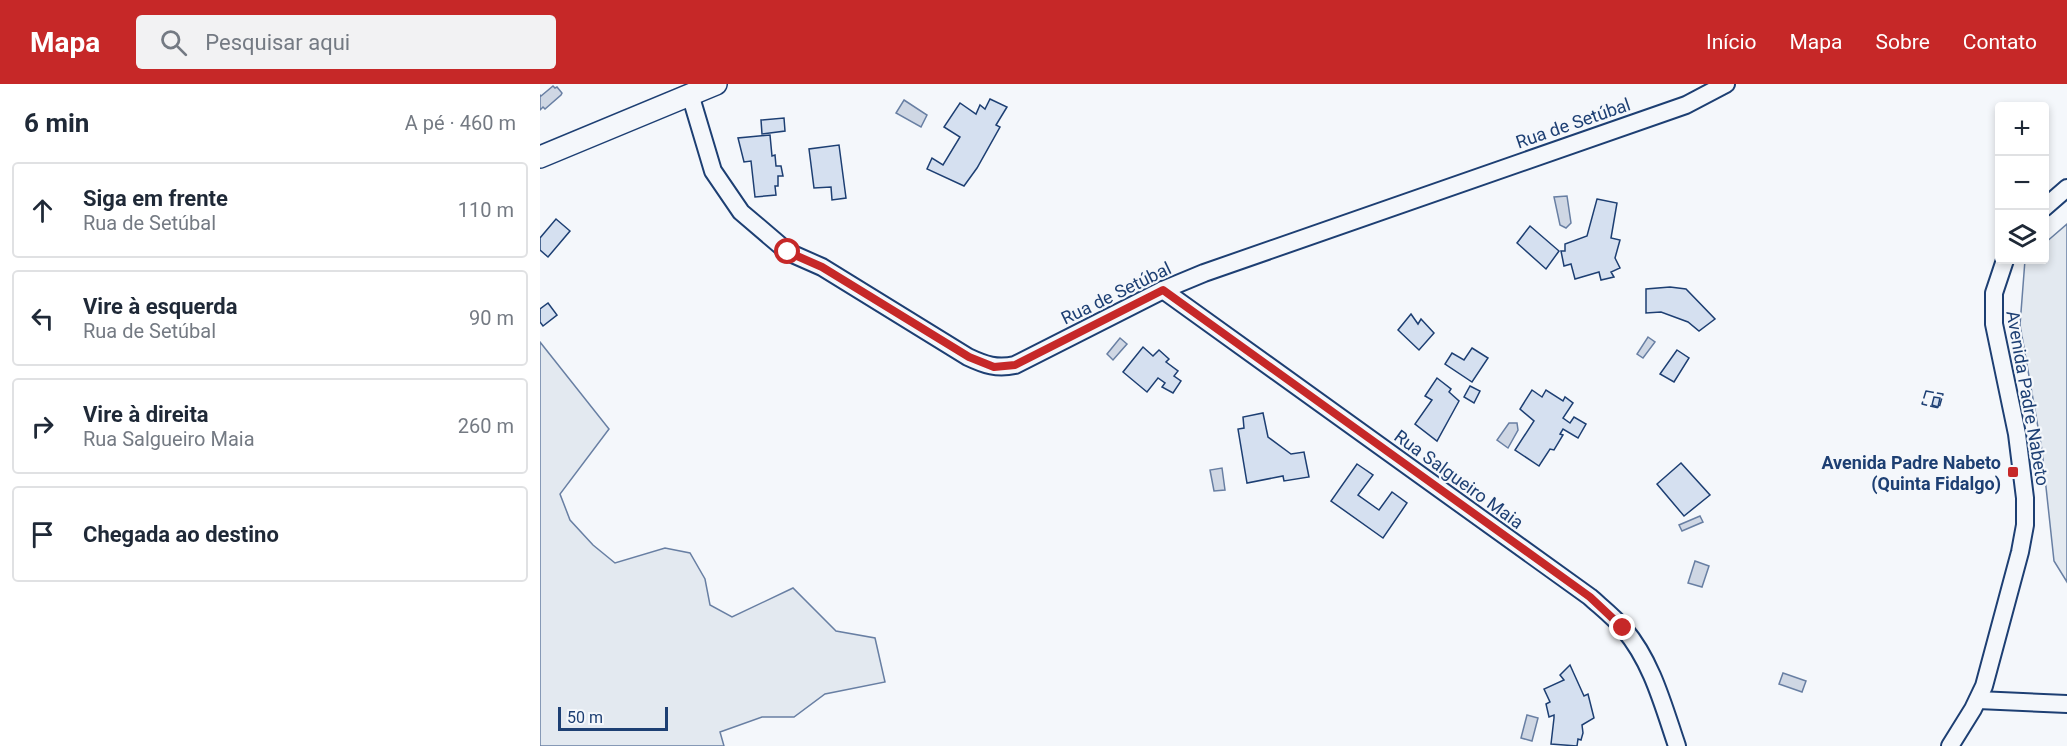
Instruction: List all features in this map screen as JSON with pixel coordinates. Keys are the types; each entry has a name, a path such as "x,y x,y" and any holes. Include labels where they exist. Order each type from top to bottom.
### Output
{"main road":[{"path":"540,157 716,84"}],"street":[{"name":"Rua de Setúbal","path":"690,94 713,171 741,212 788,252 822,267 982,364 994,367 1015,365 1163,290 1204,273 1686,105 1726,84"},
{"path":"2049,204 2067,188"},
{"name":"Avenida Padre Nabeto","path":"1950,746 1978,699 1988,673 2020,552 2026,511 2017,434 1994,324 1994,293 2004,264"},
{"name":"Rua Salgueiro Maia","path":"1163,290 1590,597 1623,628 1646,663 1677,746"},
{"path":"1978,699 2067,704"}],"shaded area":[{"path":"553,86 557,87 561,95 545,109 543,107 540,110 540,95"},
{"path":"904,100 927,115 921,127 896,113"},
{"path":"1567,196 1571,223 1566,228 1560,225 1554,197"},
{"path":"2067,224 2067,582 2054,561 2042,450 2020,325 2025,264 2049,264 2049,240"},
{"path":"1648,337 1655,342 1643,358 1637,354"},
{"path":"1120,338 1127,344 1113,360 1107,354"},
{"path":"540,342 609,429 560,494 570,520 593,545 615,563 665,548 690,553 705,579 710,605 732,617 793,588 836,631 875,638 885,682 825,694 794,717 762,717 720,732 724,746 540,746"},
{"path":"1509,423 1517,423 1518,430 1508,448 1497,440"},
{"path":"1222,468 1225,490 1214,491 1210,470"},
{"path":"1700,516 1703,522 1682,531 1679,525"},
{"path":"1695,561 1709,566 1702,587 1688,583"},
{"path":"1783,673 1806,681 1802,692 1779,684"},
{"path":"1527,715 1538,718 1532,741 1521,738"}],"building":[{"path":"990,99 1007,107 996,125 1000,127 964,186 927,169 932,158 943,165 960,137 944,127 960,103 976,114 980,105 985,109"},
{"path":"784,118 785,131 762,134 761,120"},
{"path":"770,135 772,156 775,155 776,166 781,166 783,176 778,176 778,186 775,186 776,195 755,197 751,161 744,162 738,138"},
{"path":"839,145 846,198 832,200 831,187 814,188 809,149"},
{"path":"1597,199 1617,203 1611,238 1620,240 1615,258 1620,268 1611,272 1614,277 1601,280 1599,272 1575,279 1571,264 1564,266 1561,251 1565,251 1565,244 1587,236"},
{"path":"556,219 570,231 548,257 540,250 540,238"},
{"path":"1530,226 1559,251 1546,269 1517,243"},
{"path":"1670,287 1686,289 1715,319 1699,331 1688,322 1661,312 1646,313 1646,289"},
{"path":"548,303 557,315 543,326 540,322 540,309"},
{"path":"1411,314 1418,324 1421,319 1434,333 1419,350 1398,330"},
{"path":"1143,347 1153,356 1159,350 1169,359 1166,362 1178,371 1174,376 1181,381 1173,393 1162,387 1165,383 1158,378 1147,392 1123,372"},
{"path":"1472,348 1488,358 1472,382 1445,364 1452,353 1464,360"},
{"path":"1677,350 1689,358 1674,382 1660,374"},
{"path":"1437,378 1451,389 1449,392 1459,401 1437,441 1415,424 1432,400 1425,396"},
{"path":"1470,386 1480,391 1474,403 1464,397"},
{"path":"1532,390 1542,397 1546,390 1563,401 1565,397 1573,403 1563,418 1570,423 1574,417 1586,424 1578,438 1563,429 1560,434 1563,435 1554,450 1550,449 1539,466 1515,450 1534,421 1520,409"},
{"path":"1934,397 1940,398 1938,407 1932,405"},
{"path":"1263,413 1268,437 1291,454 1304,452 1309,477 1284,481 1283,476 1247,483 1238,429 1244,428 1243,417"},
{"path":"1681,463 1710,495 1684,516 1657,484"},
{"path":"1357,464 1373,475 1358,495 1379,510 1392,492 1407,503 1383,538 1331,501"},
{"path":"1570,665 1584,696 1588,694 1594,718 1582,725 1583,733 1581,740 1578,739 1577,746 1551,744 1554,715 1549,717 1546,704 1550,702 1544,689 1564,680 1560,675"}],"fence":[{"path":"1926,391 1943,394 1939,408 1922,404 1926,391"}],"place":[{"name":"Avenida Padre Nabeto (Quinta Fidalgo)","path":"2013,472"}],"route":[{"path":"788,252 822,267 969,357 994,367 1015,365 1163,290 1590,597 1623,628"}]}
